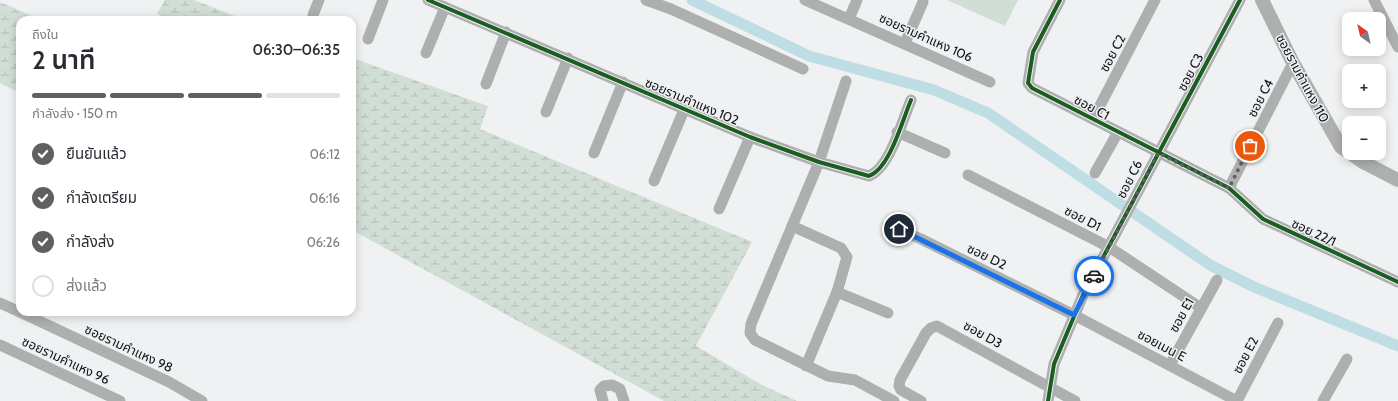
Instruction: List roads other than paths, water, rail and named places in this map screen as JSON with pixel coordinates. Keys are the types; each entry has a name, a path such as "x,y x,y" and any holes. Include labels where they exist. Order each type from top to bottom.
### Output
{"street":[{"path":"313,15 319,0"},
{"path":"368,39 383,0"},
{"name":"ซอยรามคําแหง 102","path":"428,0 568,58 684,110 750,137 819,162 869,176 876,173 885,162 911,100"},
{"path":"646,0 671,9 803,69"},
{"name":"ซอยรามคําแหง 106","path":"805,0 905,43 990,82"},
{"path":"849,19 857,0"},
{"name":"ซอย C1","path":"1060,0 1033,52 1028,83 1032,88 1229,188"},
{"name":"ซอย C2","path":"1093,119 1155,0"},
{"name":"ซอย C3","path":"1158,153 1240,0"},
{"name":"ซอยรามคำแหง 110","path":"1262,0 1293,63 1341,147 1358,159 1398,180"},
{"path":"1374,0 1398,47"},
{"path":"905,43 924,2"},
{"path":"426,53 445,7"},
{"path":"486,84 506,32"},
{"path":"546,112 568,58"},
{"name":"ซอย C4","path":"1229,188 1293,63"},
{"path":"594,153 623,82"},
{"path":"846,82 819,162 751,324 750,333 755,340 806,366 828,376 855,380 864,383 894,401"},
{"path":"654,181 684,110"},
{"path":"897,132 945,153"},
{"path":"1095,173 1118,132"},
{"path":"719,209 750,137"},
{"name":"ซอย C6","path":"1048,401 1054,364 1074,315 1158,153"},
{"name":"ซอย D1","path":"968,175 1109,247 1201,308"},
{"name":"ซอย 22/1","path":"1229,188 1264,220 1398,282"},
{"name":"ซอย D2","path":"888,225 927,242 1074,315"},
{"path":"792,226 830,242 846,252 848,257 837,292 806,366"},
{"name":"ซอย E1","path":"1170,365 1217,280"},
{"path":"837,292 888,313"},
{"name":"ซอยรามคําแหง 98","path":"0,303 16,310"},
{"name":"ซอยเมน E","path":"1074,315 1237,401"},
{"name":"ซอยรามคําแหง 98","path":"29,316 169,382 202,401"},
{"name":"ซอย E2","path":"1237,401 1278,323"},
{"name":"ซอย D3","path":"921,401 901,390 899,386 900,380 926,333 931,328 937,326 1050,388"},
{"name":"ซอยรามคําแหง 96","path":"0,345 120,401"},
{"path":"1323,401 1346,359"},
{"path":"603,401 600,390 604,386 612,385 620,389 624,401"},
{"path":"1050,388 1075,401"}],"waterway":[{"path":"692,0 809,56 934,90 988,113 1210,265 1254,287 1398,346"}]}
